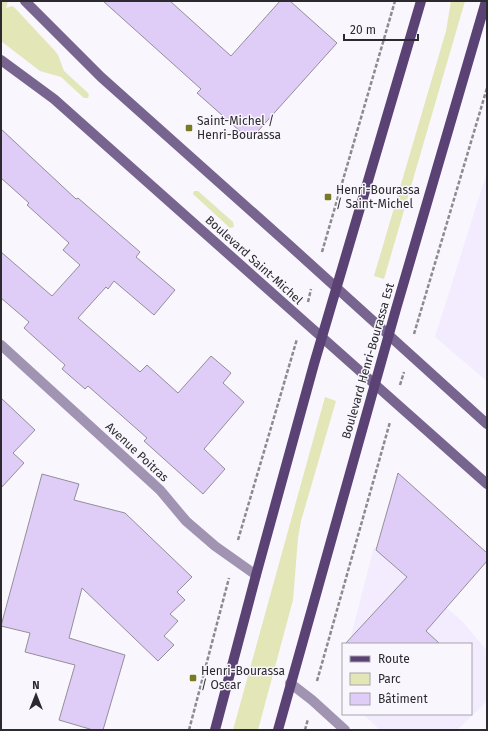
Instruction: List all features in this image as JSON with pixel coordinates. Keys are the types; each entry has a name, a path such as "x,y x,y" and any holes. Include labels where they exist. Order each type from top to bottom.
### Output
{"main road":[{"path":"215,730 256,575 322,338 421,1"},
{"name":"Boulevard Henri-Bourassa Est","path":"278,730 375,383 486,1"}],"street":[{"path":"25,1 101,77 389,334 487,424"},
{"name":"Boulevard Saint-Michel","path":"1,60 54,99 487,484"},
{"name":"Avenue Poitras","path":"1,345 160,490 186,521 215,546 256,575"},
{"path":"290,683 317,704 345,730"}],"path":[{"path":"326,237 395,1"},
{"path":"416,327 487,88"},
{"path":"238,538 296,344"},
{"path":"319,674 384,445"},
{"path":"189,730 228,583"}],"shaded area":[{"path":"487,172 487,381 435,337"},
{"path":"374,547 462,621 487,651 487,701 457,730 380,730 364,715 472,715 472,643 349,643"}],"green space":[{"path":"1,1 8,1 6,8 12,6 14,7 55,51 64,71 88,93 88,98 84,98 61,77 40,71 1,41"},
{"path":"451,1 465,1 384,279 374,276 446,31"},
{"path":"194,191 198,191 233,222 234,227 230,228 193,194"},
{"path":"325,397 336,401 301,521 298,538 293,600 258,730 233,730"}],"building":[{"path":"103,1 170,1 231,56 280,1 290,1 337,43 250,140 197,93 201,89"},
{"path":"1,129 76,199 78,198 140,252 136,257 175,290 154,315 114,281 108,289 106,287 78,318 140,372 147,365 178,393 211,356 231,373 223,383 244,402 204,449 225,469 203,494 144,441 147,438 88,386 85,389 62,369 65,365 24,328 29,322 1,298 1,252 52,296 80,265 63,250 69,243 27,205 29,203 1,178"},
{"path":"1,398 35,430 13,453 24,463 1,488"},
{"path":"398,473 487,553 487,561 426,631 439,643 346,643 407,577 376,550"},
{"path":"42,474 79,484 74,500 125,513 192,577 177,592 185,600 170,614 178,621 164,636 174,645 158,661 82,588 69,638 125,655 103,730 93,730 59,720 75,665 25,652 30,633 1,626"}],"place":[{"name":"Saint-Michel / Henri-Bourassa","path":"189,128"},
{"name":"Henri-Bourassa / Saint-Michel","path":"328,197"},
{"name":"Henri-Bourassa / Oscar","path":"193,678"}]}
